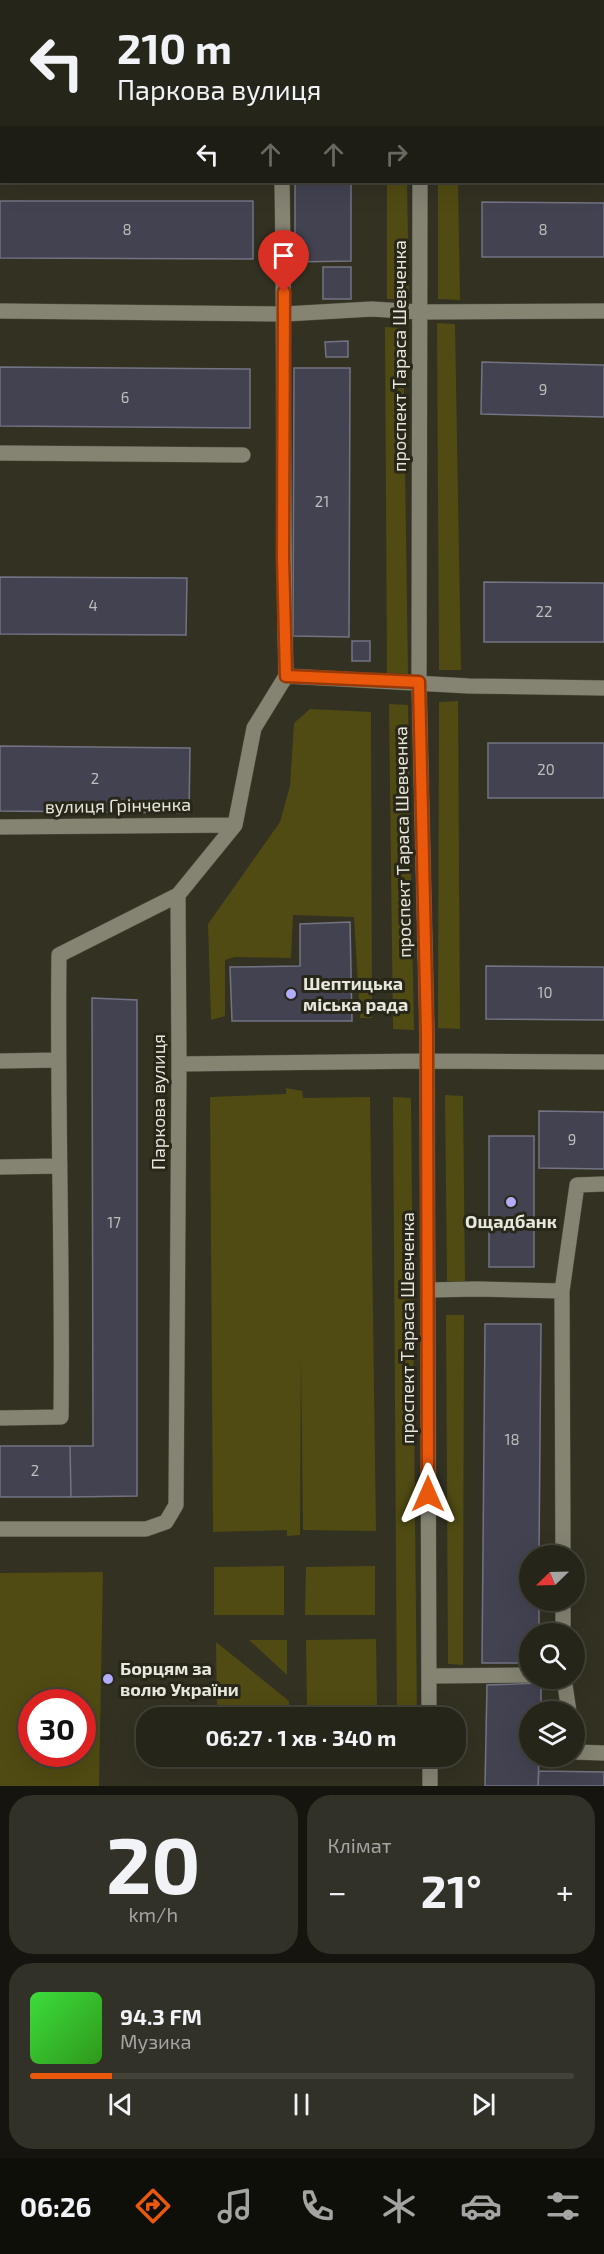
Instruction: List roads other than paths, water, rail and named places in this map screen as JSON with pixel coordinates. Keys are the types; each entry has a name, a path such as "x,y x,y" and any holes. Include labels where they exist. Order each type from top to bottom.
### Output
{"street":[{"path":"0,1418 61,1417 59,955 178,895 236,825 254,728 286,676 283,557 285,314 282,183"},
{"name":"проспект Тараса Шевченка","path":"420,183 419,682 426,1061 429,1707"},
{"path":"0,311 285,314 372,309 419,312 604,311"},
{"path":"0,453 243,455"},
{"path":"286,676 470,686 604,688"},
{"name":"вулиця Грінченка","path":"0,827 236,825"},
{"name":"Паркова вулиця","path":"0,1529 146,1529 166,1522 176,1505 178,895"},
{"path":"0,1061 58,1060"},
{"path":"179,1064 426,1061 604,1062"},
{"path":"0,1167 60,1166"},
{"path":"563,1545 562,1291 577,1185 604,1184"},
{"path":"428,1290 562,1291"},
{"path":"429,1676 519,1675"},
{"path":"585,1752 604,1753"},
{"path":"430,1767 430,1786"}],"place":[{"name":"Шептицька міська рада","path":"291,994"},
{"name":"Ощадбанк","path":"511,1202"},
{"name":"Борцям за волю України","path":"108,1679"}]}
